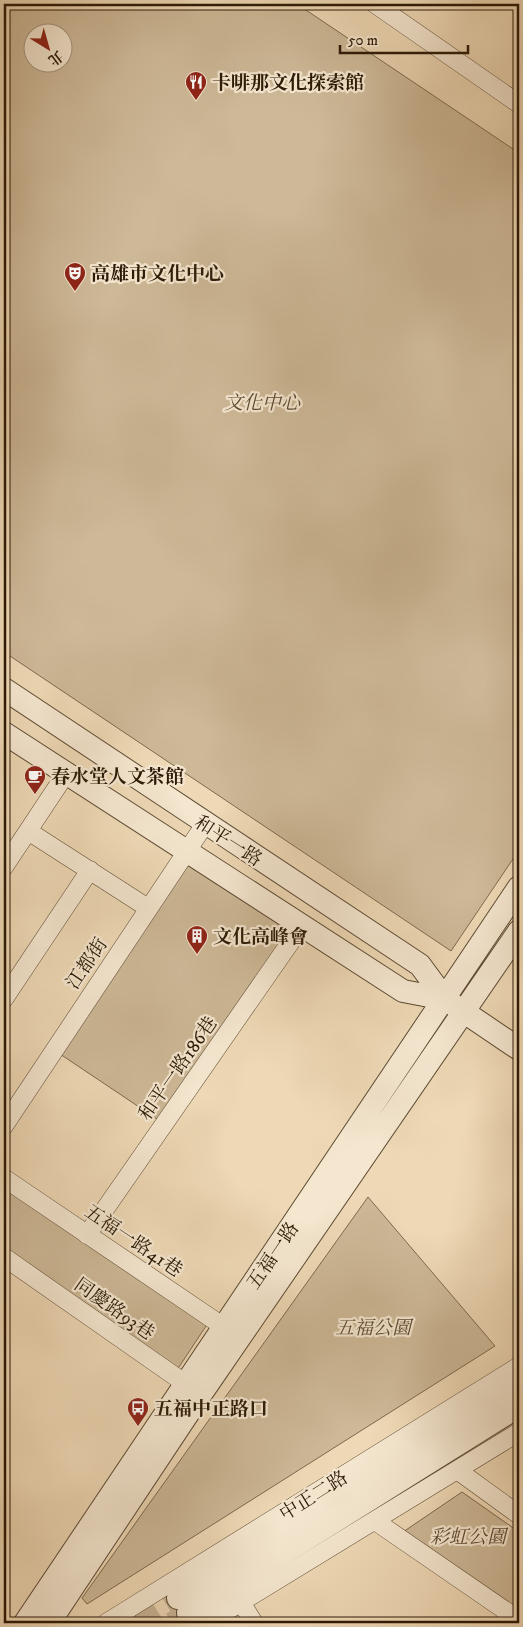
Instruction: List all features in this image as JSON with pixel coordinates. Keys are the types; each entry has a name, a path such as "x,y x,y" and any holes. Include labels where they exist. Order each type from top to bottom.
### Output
{"street":[{"path":"387,7 519,104"},
{"name":"和平一路","path":"4,689 420,965 445,999 519,1049"},
{"name":"和平一路","path":"4,733 301,927 403,991 445,999"},
{"path":"4,867 66,772"},
{"name":"江都街","path":"4,1126 205,824"},
{"path":"28,831 148,908"},
{"path":"4,998 90,870"},
{"name":"五福一路","path":"232,1332 519,887"},
{"name":"和平一路186巷","path":"87,1235 301,927"},
{"name":"五福一路","path":"25,1623 232,1332 464,1012 519,931"},
{"name":"五福一路41巷","path":"4,1178 232,1332"},
{"name":"同慶路93巷","path":"5,1260 193,1389"},
{"name":"中正二路","path":"106,1623 519,1366"},
{"name":"中正二路","path":"191,1612 519,1380"},
{"name":"五福一路","path":"49,1623 193,1389"},
{"name":"中正二路","path":"191,1612 519,1406"},
{"path":"191,1612 241,1602 519,1432"},
{"path":"457,1470 519,1515"},
{"path":"375,1521 519,1620"},
{"path":"241,1602 254,1623"}],"green space":[{"name":"文化中心","path":"4,4 297,4 519,153 519,850 451,951 4,652"},
{"path":"190,862 292,932 160,1121 60,1054"},
{"path":"4,1183 208,1323 177,1370 4,1252"},
{"name":"五福公園","path":"368,1197 495,1346 87,1604 82,1598"},
{"name":"彩虹公園","path":"462,1492 519,1532 519,1613 403,1532"}],"tunnel":[{"path":"139,1623 178,1598"},
{"path":"172,1623 188,1613"}],"place":[{"name":"卡啡那文化探索館","path":"196,101"},
{"name":"高雄市文化中心","path":"75,292"},
{"name":"春水堂人文茶館","path":"35,795"},
{"name":"文化高峰會","path":"197,955"},
{"name":"五福中正路口","path":"138,1427"}]}
